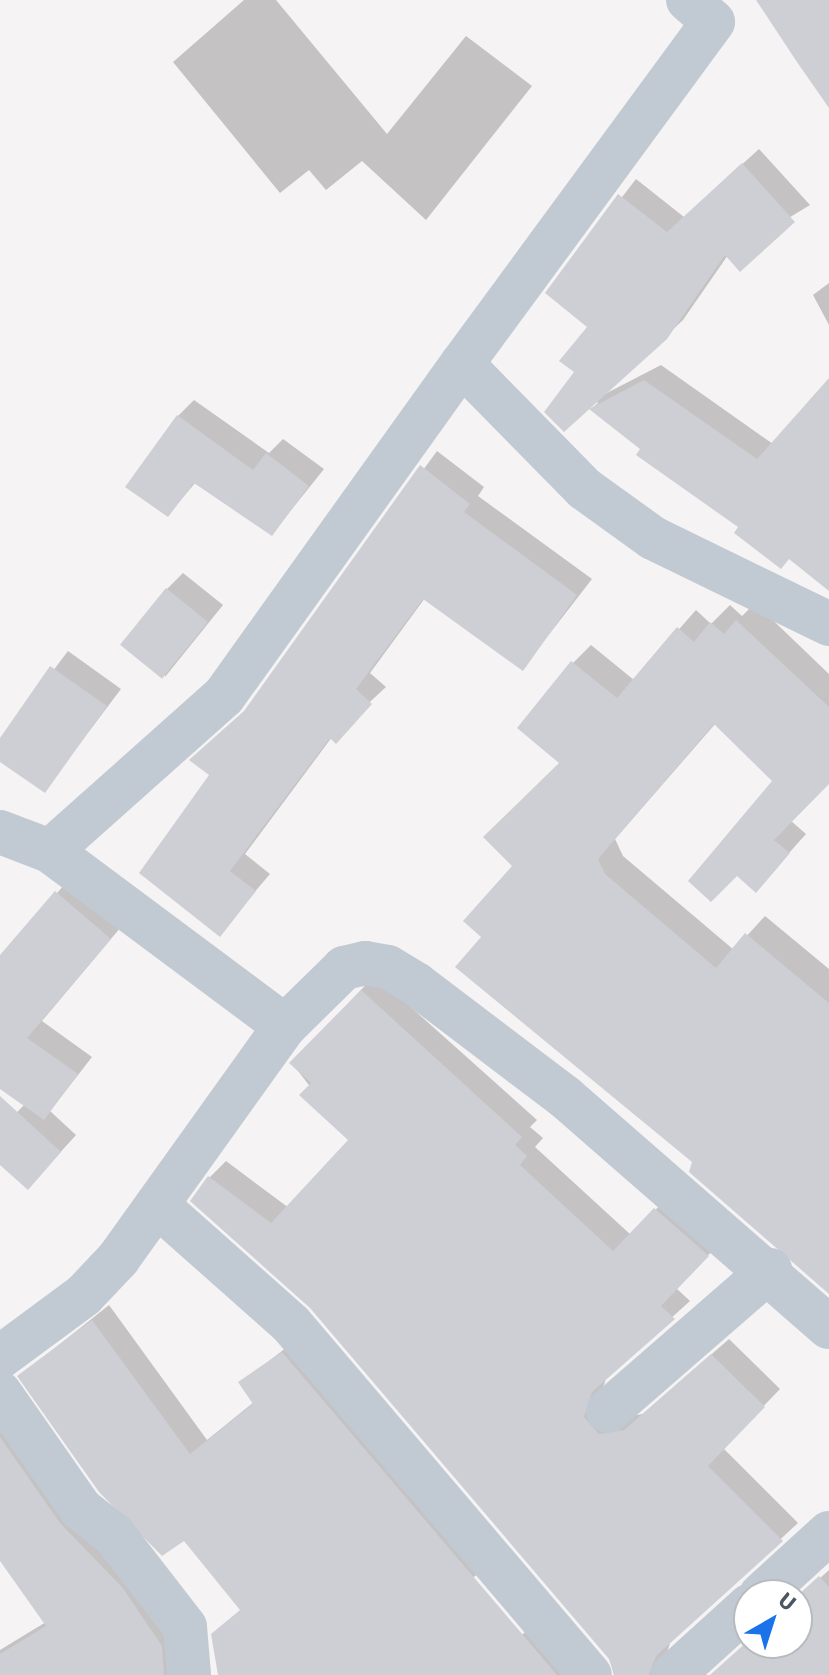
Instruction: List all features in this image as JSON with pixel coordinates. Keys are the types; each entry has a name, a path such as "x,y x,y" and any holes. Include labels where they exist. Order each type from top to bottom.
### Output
{"street":[{"path":"50,851 224,696 714,7"},
{"path":"462,364 585,489 653,538 829,624"},
{"path":"0,832 50,851 285,1026"},
{"path":"0,1357 84,1295 157,1205 285,1026 344,968 388,967 565,1097 770,1270 829,1327"},
{"path":"157,1205 240,1272 291,1324 590,1675"},
{"path":"608,1411 770,1270"},
{"path":"0,1393 81,1509 114,1535 185,1627 189,1675"},
{"path":"779,1579 829,1533"},
{"path":"673,1675 733,1621"}],"building":[{"path":"756,0 829,0 829,108 797,62"},
{"path":"742,163 795,222 740,272 725,255 667,339 564,432 544,412 574,372 559,361 587,327 545,293 618,194 667,232"},
{"path":"829,378 829,591 789,559 781,569 734,533 738,527 636,455 640,449 589,409 644,380 757,459"},
{"path":"177,415 253,470 266,453 309,486 272,536 194,483 168,517 125,487"},
{"path":"420,465 470,504 464,512 577,595 523,671 423,599 356,689 372,704 336,744 330,738 230,871 256,891 220,937 139,873 209,775 189,760 244,711"},
{"path":"166,588 208,622 162,679 120,645"},
{"path":"736,620 829,707 829,784 774,840 790,853 756,893 737,876 711,902 688,881 772,781 714,724 598,859 605,874 716,968 745,933 829,1003 829,1294 689,1172 692,1162 455,967 481,937 463,921 512,866 483,837 559,763 517,728 571,661 617,698 677,627 694,642 710,622 724,634"},
{"path":"50,666 107,706 45,793 0,762 0,738"},
{"path":"55,891 111,939 27,1038 78,1074 44,1120 0,1089 0,955"},
{"path":"361,990 522,1137 515,1145 527,1156 520,1165 613,1251 654,1208 709,1256 661,1306 675,1319 592,1392 584,1417 599,1434 624,1430 711,1354 765,1407 708,1466 783,1541 741,1579 733,1579 733,1586 656,1656 649,1675 614,1675 609,1659 310,1308 190,1201 208,1176 271,1223 348,1140 299,1095 311,1083 289,1063"},
{"path":"0,1096 61,1152 28,1190 0,1165"},
{"path":"92,1320 190,1454 253,1404 238,1382 282,1352 557,1675 218,1675 211,1634 240,1610 184,1541 162,1556 99,1492 17,1376"},
{"path":"0,1437 60,1523 122,1587 162,1646 164,1675 0,1675 0,1654 46,1626 0,1561"},
{"path":"819,1576 829,1587 829,1675 710,1675 733,1654 733,1659 813,1659 813,1581"}]}
